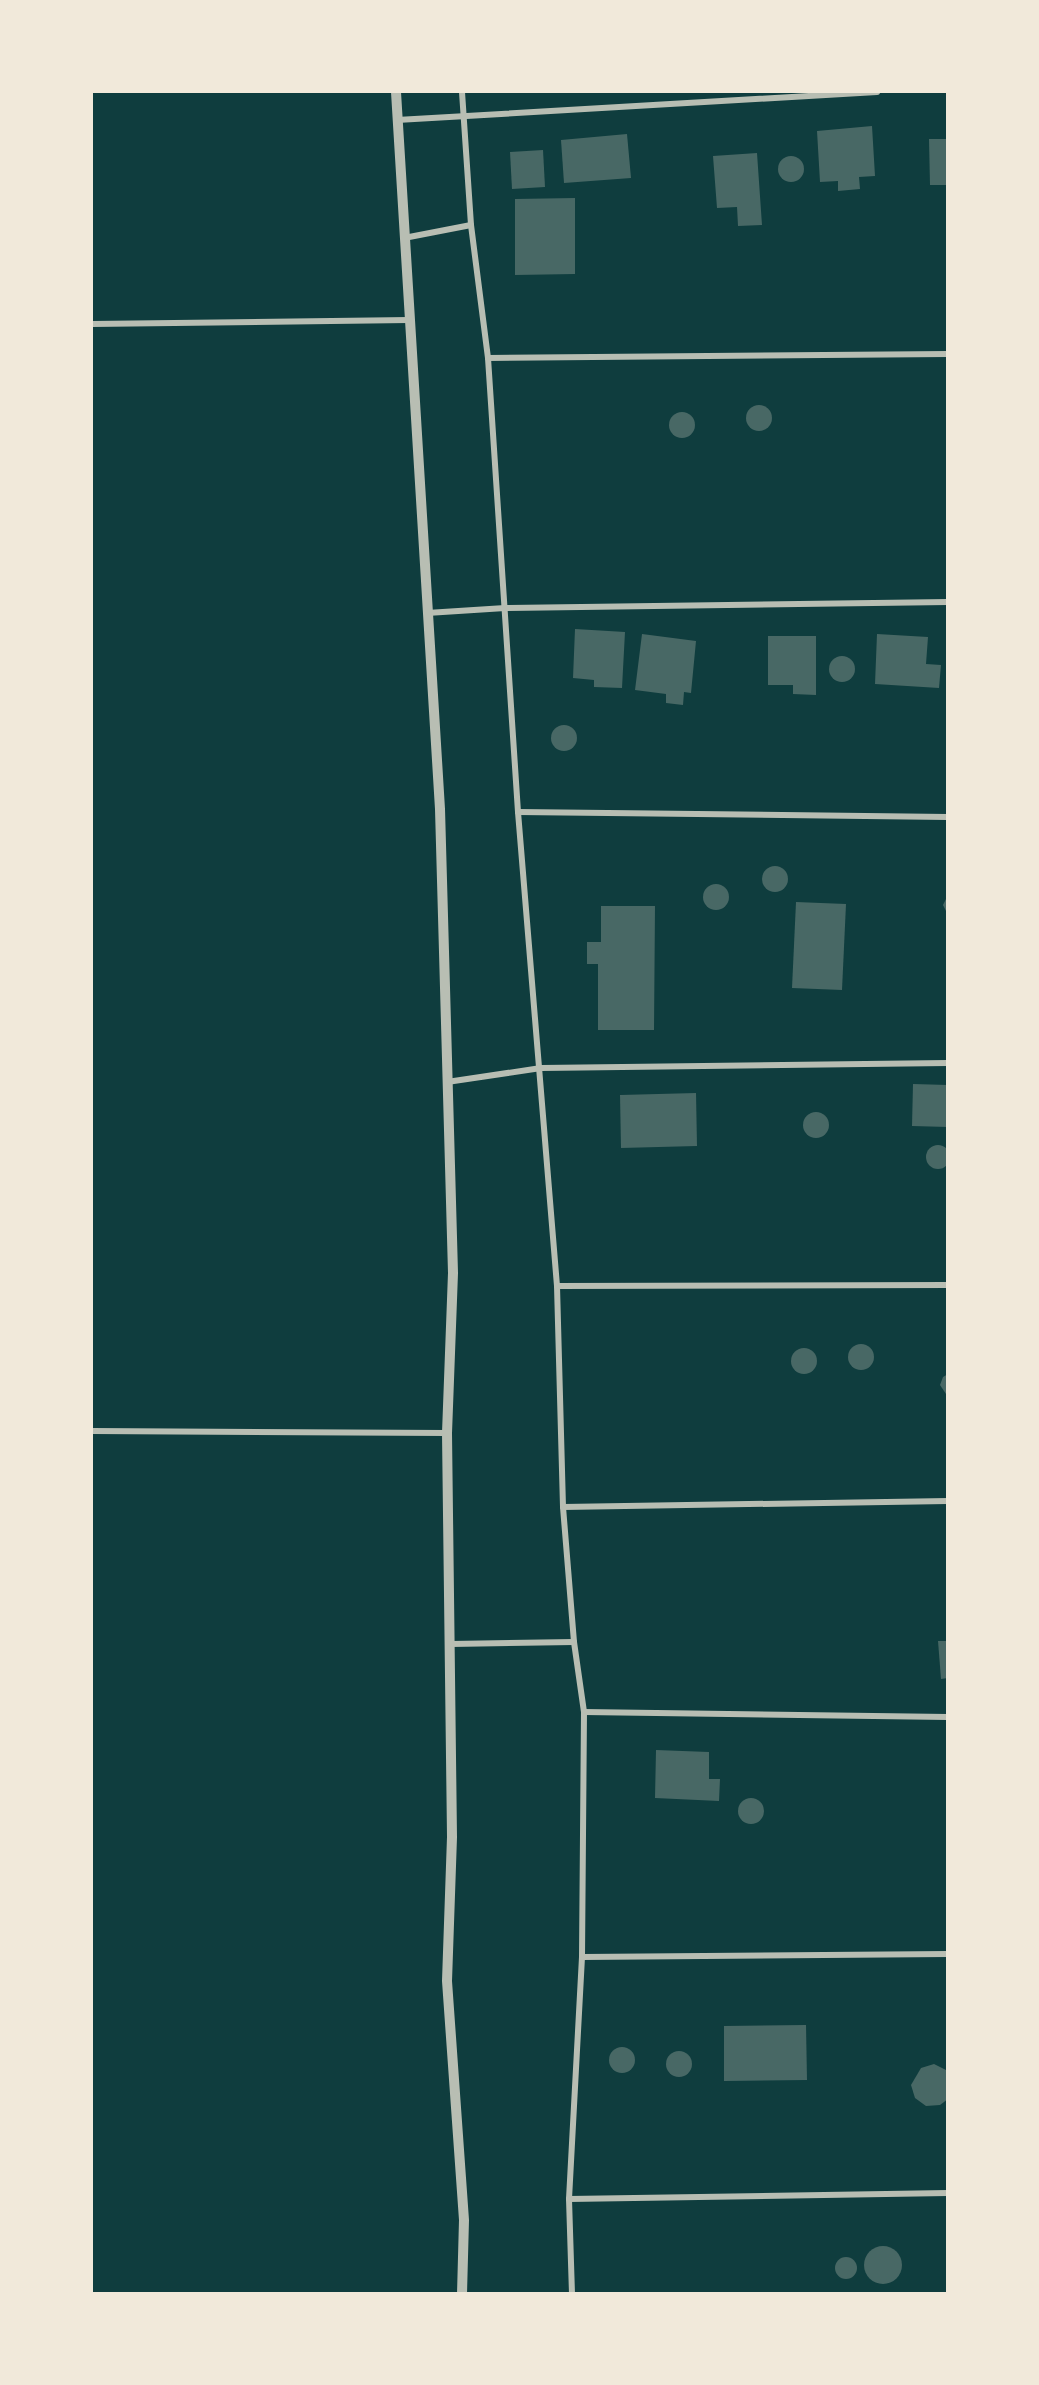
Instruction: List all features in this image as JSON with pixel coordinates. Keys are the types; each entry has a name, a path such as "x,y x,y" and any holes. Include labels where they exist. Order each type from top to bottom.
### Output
{"street":[{"path":"396,92 403,238 440,809 453,1273 447,1433 452,1644 452,1837 447,1981 464,2220 462,2294"},
{"path":"462,92 471,225 488,358 518,812 541,1068 557,1286 562,1507 574,1642 584,1712 582,1957 569,2199 572,2294"},
{"path":"397,120 465,118 877,92"},
{"path":"403,238 471,225"},
{"path":"92,324 409,320"},
{"path":"488,358 948,354"},
{"path":"427,613 505,608 948,602"},
{"path":"518,812 948,817"},
{"path":"447,1082 541,1068 948,1063"},
{"path":"557,1286 948,1285"},
{"path":"92,1431 447,1433"},
{"path":"562,1507 948,1501"},
{"path":"452,1644 574,1642"},
{"path":"584,1712 948,1717"},
{"path":"582,1957 948,1954"},
{"path":"569,2199 948,2193"}],"building":[{"path":"872,126 875,176 859,177 860,189 838,191 838,181 820,182 817,131"},
{"path":"627,134 631,178 564,183 561,140"},
{"path":"929,139 948,139 948,185 930,185"},
{"path":"543,150 545,187 512,189 510,152"},
{"path":"757,153 762,225 738,226 737,207 717,208 713,156"},
{"path":"791,156 800,160 804,169 800,178 791,182 782,178 778,169 782,160"},
{"path":"575,198 575,274 515,275 515,199"},
{"path":"759,405 768,409 772,418 768,427 759,431 750,427 746,418 750,409"},
{"path":"682,412 691,416 695,425 691,434 682,438 673,434 669,425 673,416"},
{"path":"575,629 625,632 622,688 594,687 594,680 573,678"},
{"path":"642,634 696,641 691,693 684,692 683,705 666,703 666,694 635,690"},
{"path":"877,634 928,637 926,664 941,665 939,688 875,684"},
{"path":"768,636 816,636 816,695 793,694 793,685 768,685"},
{"path":"842,656 851,660 855,669 851,678 842,682 833,678 829,669 833,660"},
{"path":"564,725 573,729 577,738 573,747 564,751 555,747 551,738 555,729"},
{"path":"775,866 784,870 788,879 784,888 775,892 766,888 762,879 766,870"},
{"path":"716,884 725,888 729,897 725,906 716,910 707,906 703,897 707,888"},
{"path":"948,895 948,915 943,905"},
{"path":"796,902 846,904 842,990 792,988"},
{"path":"601,906 655,906 654,1030 598,1030 598,964 587,964 587,942 601,942"},
{"path":"913,1084 948,1085 948,1127 912,1126"},
{"path":"696,1093 697,1146 621,1148 620,1095"},
{"path":"816,1112 825,1116 829,1125 825,1134 816,1138 807,1134 803,1125 807,1116"},
{"path":"938,1145 947,1148 950,1157 947,1166 938,1169 929,1166 926,1157 929,1148"},
{"path":"861,1344 870,1348 874,1357 870,1366 861,1370 852,1366 848,1357 852,1348"},
{"path":"804,1348 813,1352 817,1361 813,1370 804,1374 795,1370 791,1361 795,1352"},
{"path":"948,1374 948,1397 940,1385 943,1377"},
{"path":"938,1641 948,1641 948,1678 941,1679"},
{"path":"656,1750 709,1752 709,1779 720,1779 719,1801 655,1798"},
{"path":"751,1798 760,1802 764,1811 760,1820 751,1824 742,1820 738,1811 742,1802"},
{"path":"806,2025 807,2080 724,2081 724,2026"},
{"path":"622,2047 631,2051 635,2060 631,2069 622,2073 613,2069 609,2060 613,2051"},
{"path":"679,2051 688,2055 692,2064 688,2073 679,2077 670,2073 666,2064 670,2055"},
{"path":"934,2064 948,2071 948,2099 940,2105 926,2106 915,2098 911,2085 921,2068"},
{"path":"883,2246 890,2247 896,2252 901,2258 901,2272 896,2278 890,2283 883,2284 876,2283 870,2278 865,2272 864,2265 865,2258 870,2252 876,2247"},
{"path":"846,2257 856,2264 857,2268 850,2278 846,2279 836,2272 835,2268 842,2258"}]}
